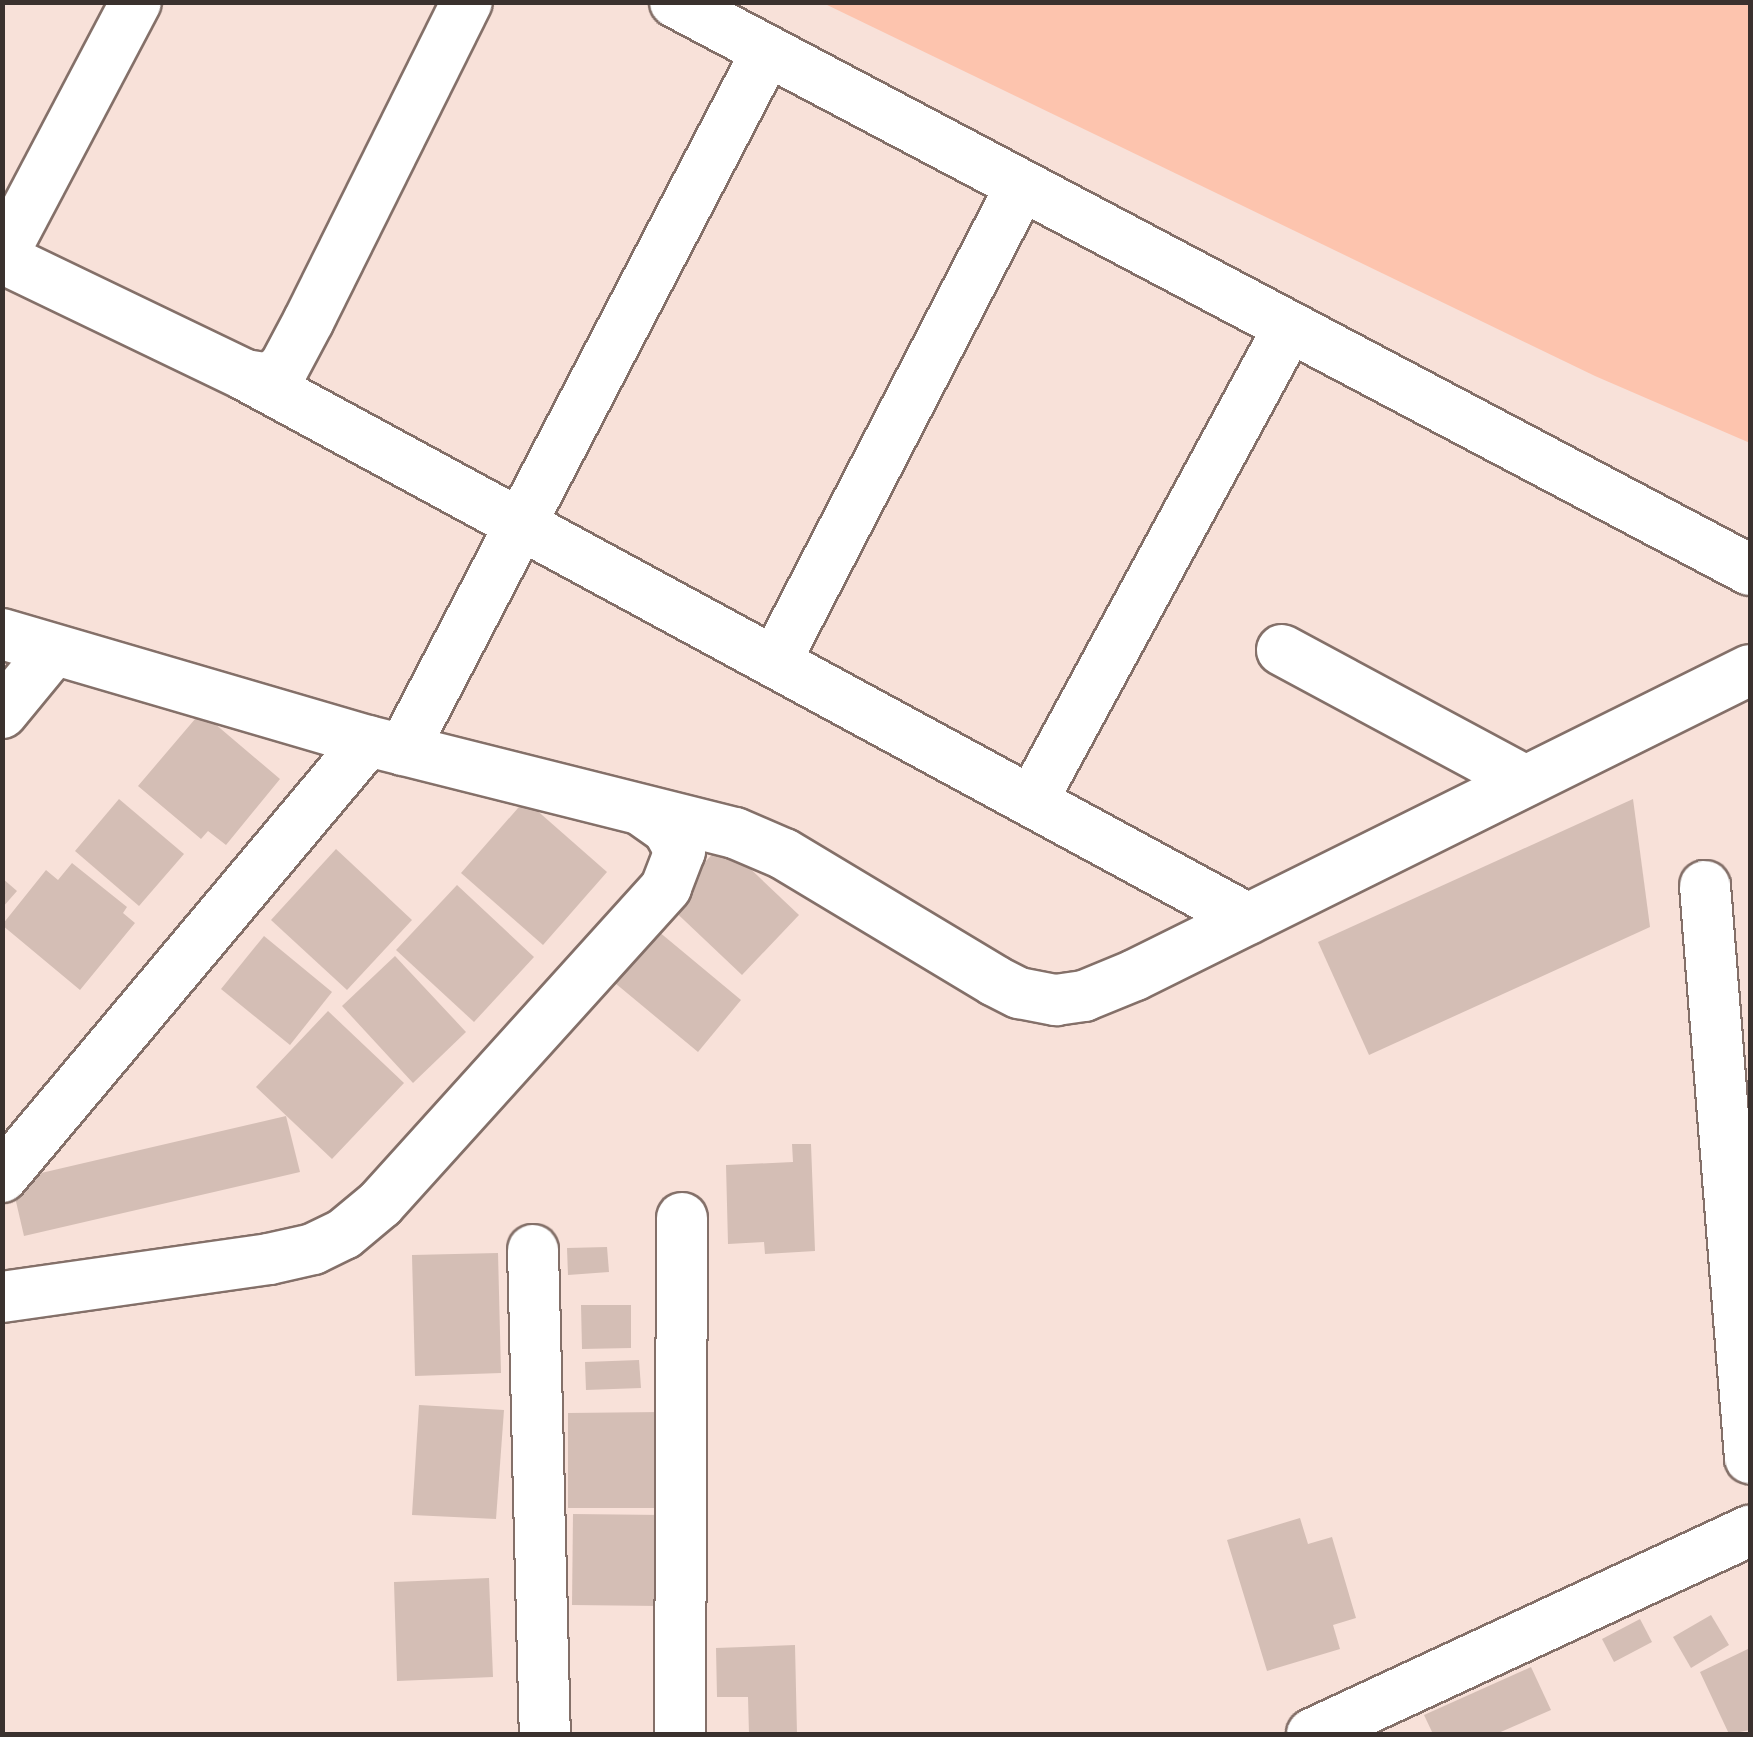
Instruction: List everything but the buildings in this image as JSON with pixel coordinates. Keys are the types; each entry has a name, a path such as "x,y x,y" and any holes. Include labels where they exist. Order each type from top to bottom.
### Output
{"street":[{"path":"136,2 2,257 245,375 1248,919"},
{"path":"245,375 270,379 284,367 468,2"},
{"path":"675,2 1750,570"},
{"path":"2,1177 386,746 521,524 767,51"},
{"path":"776,662 1021,186"},
{"path":"1032,802 1289,327"},
{"path":"2,634 386,746 735,833 784,854 994,981 1019,993 1056,1000 1084,996 1135,975 1750,670"},
{"path":"1282,650 1525,781"},
{"path":"2,712 53,651"},
{"path":"2,1298 269,1259 313,1249 344,1234 380,1204 666,887 680,851 668,830 644,812"},
{"path":"1705,886 1750,1458"},
{"path":"680,1734 682,1218"},
{"path":"533,1250 545,1734"},
{"path":"1312,1734 1750,1530"}],"shaded area":[{"path":"823,3 1750,3 1750,443 1595,376"}]}
